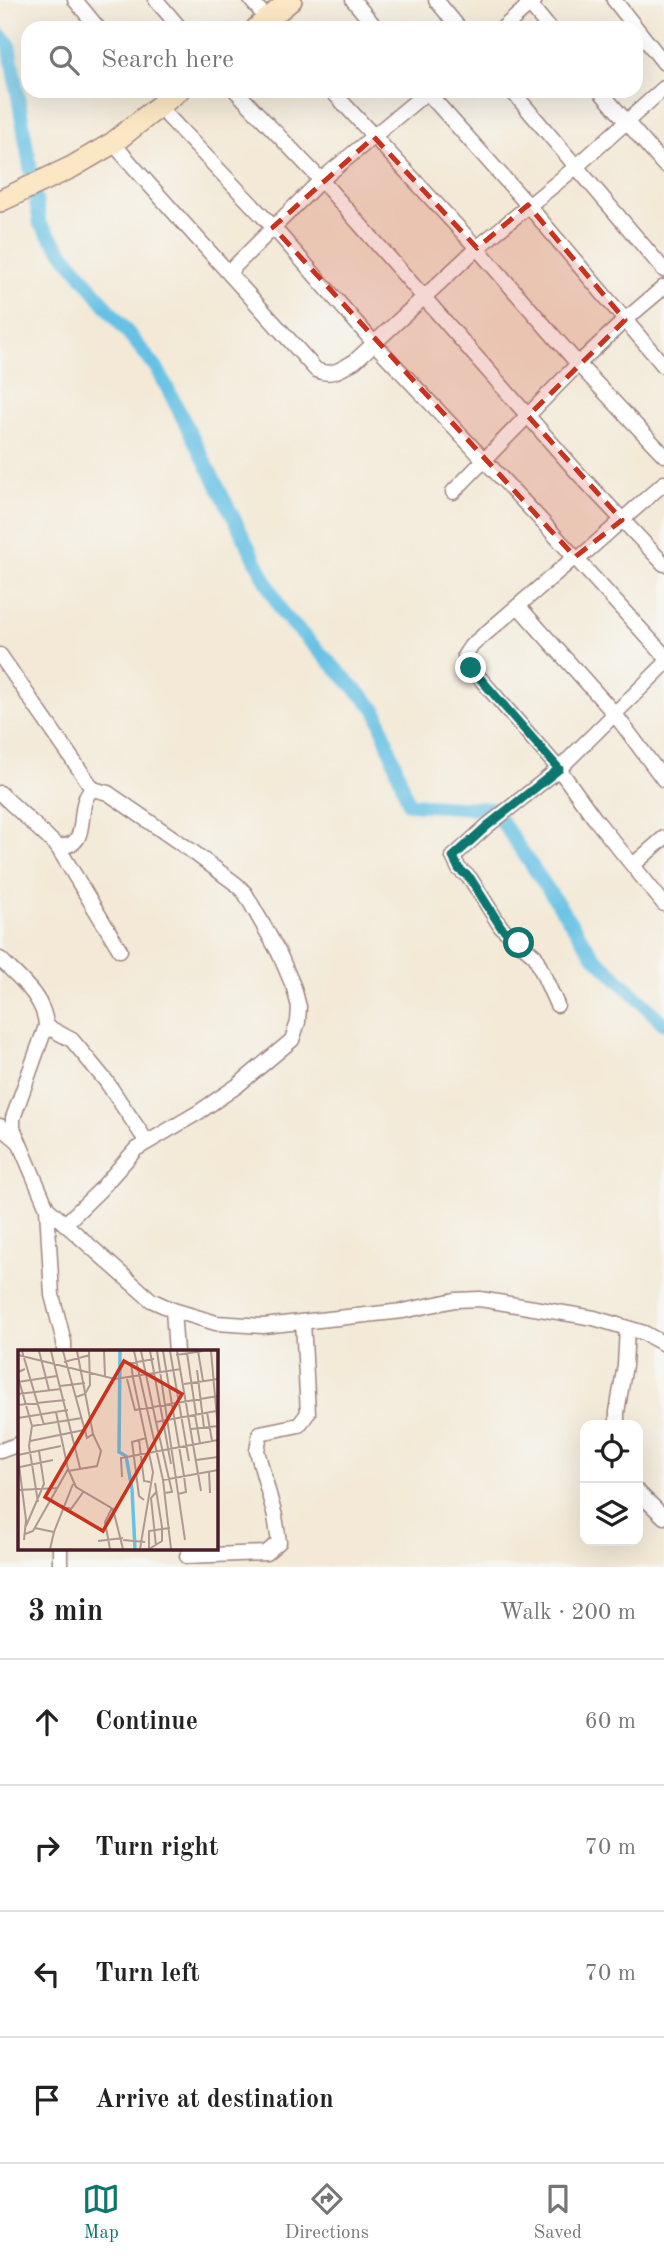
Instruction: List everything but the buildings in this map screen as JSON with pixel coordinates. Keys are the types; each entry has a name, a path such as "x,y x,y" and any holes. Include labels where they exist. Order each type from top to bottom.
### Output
{"street":[{"path":"75,0 92,21"},
{"path":"156,0 174,21"},
{"path":"251,0 264,21"},
{"path":"270,21 291,0"},
{"path":"354,0 370,21"},
{"path":"436,0 453,21"},
{"path":"614,0 631,21"},
{"path":"510,21 530,2 544,21"},
{"path":"643,37 664,63"},
{"path":"113,142 173,214 316,370 326,374 336,372 355,361 477,247 576,167 664,88"},
{"path":"0,201 72,167 113,142 162,98 374,343 664,655"},
{"path":"243,98 321,180 528,416 664,564"},
{"path":"338,98 664,455"},
{"path":"229,272 321,180 419,98"},
{"path":"433,98 664,366"},
{"path":"518,98 664,270"},
{"path":"606,98 664,165"},
{"path":"453,492 578,363 664,287"},
{"path":"664,483 471,646 465,655 471,668 559,769 595,819 664,904"},
{"path":"519,607 614,713 664,780"},
{"path":"0,654 93,789 108,793 125,804 245,893 279,953 299,1007 292,1041 237,1086 136,1150 65,1224"},
{"path":"557,1005 535,957 501,927 470,878 459,869 453,857 487,826 559,769 664,665"},
{"path":"57,846 71,845 80,835 83,802 93,789"},
{"path":"0,793 57,846 120,950"},
{"path":"633,865 664,838"},
{"path":"0,959 23,981 45,1011 46,1026 13,1118 13,1128 47,1208 51,1295 64,1350"},
{"path":"46,1026 72,1040 106,1081 147,1142"},
{"path":"0,1126 19,1142"},
{"path":"47,1208 151,1300 216,1323 263,1326 403,1311 455,1300 480,1299 594,1318 644,1333 664,1344"},
{"path":"173,1310 176,1350"},
{"path":"186,1559 266,1553 279,1542 257,1451 260,1433 299,1425 308,1413 303,1322"},
{"path":"617,1420 627,1328"},
{"path":"0,1451 18,1444"},
{"path":"643,1497 664,1517"},
{"path":"60,1549 60,1567"}],"highlighted area":[{"path":"374,137 477,248 528,205 625,320 528,416 622,520 575,557 273,227"}],"waterway":[{"path":"0,35 9,44 40,224 158,370 283,614 376,710 409,804 493,809 593,955 664,1024"}],"route":[{"path":"471,668 559,769 487,826 453,857 459,869 470,878 501,927 519,943"}]}
